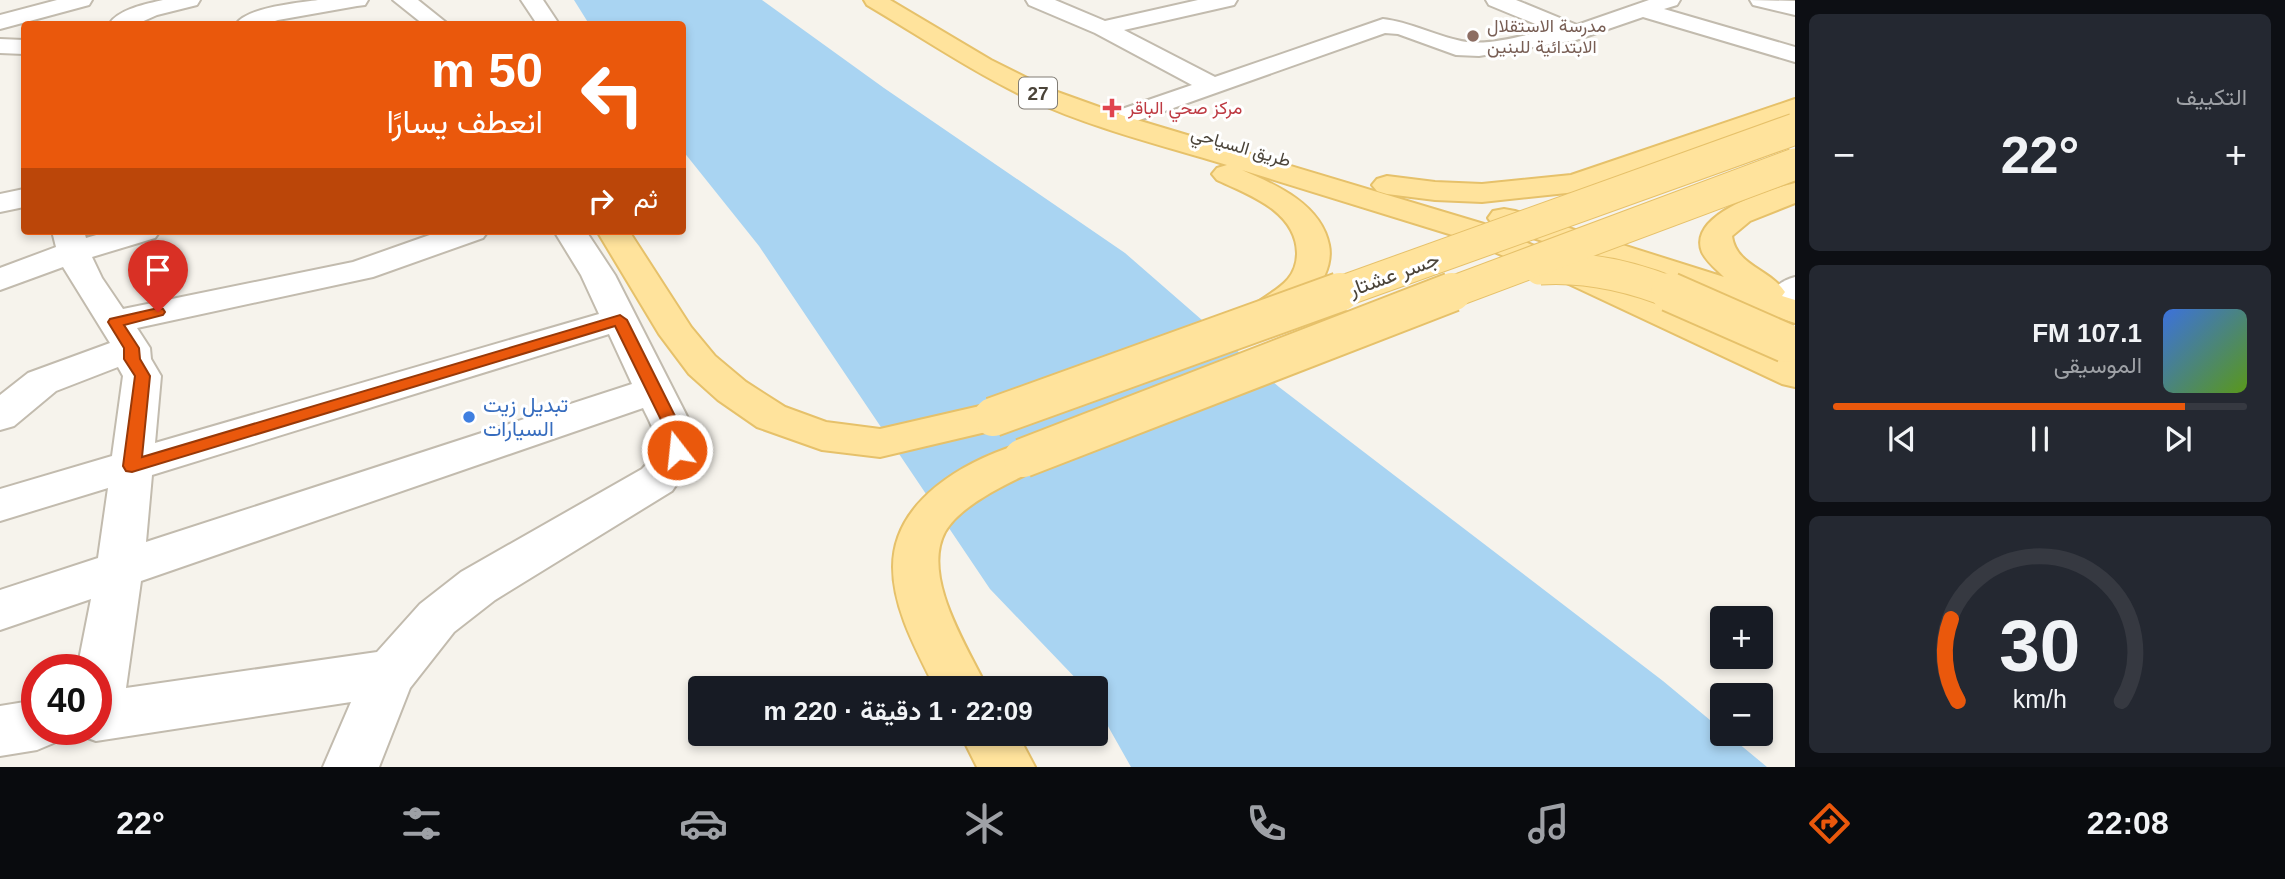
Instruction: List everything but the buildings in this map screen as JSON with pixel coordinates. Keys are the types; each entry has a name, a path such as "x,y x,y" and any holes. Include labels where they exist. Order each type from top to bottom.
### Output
{"main road":[{"path":"874,0 1012,96 1040,110 1132,128 1250,184 1293,211 1310,233 1314,254 1310,276 1290,297 1224,336"},
{"name":"طريق السياحي","path":"874,0 972,59 1040,94 1118,123 1473,231 1790,322"},
{"name":"طريق السياحي","path":"904,0 1027,75 1132,128 1354,178"},
{"path":"1354,178 1456,194 1541,190 1576,183 1795,107"},
{"name":"جسر عشتار","path":"615,235 677,334 702,365 732,391 771,417 822,436 880,443 993,417 1795,129"},
{"name":"جسر عشتار","path":"955,676 940,647 921,597 917,547 924,528 937,512 963,491 1023,458 1795,164"},
{"path":"1354,178 1517,221 1790,322"},
{"path":"1790,322 1718,251 1716,233 1739,214 1795,192"},
{"path":"1480,283 1547,267 1573,268 1608,273 1790,322"},
{"path":"995,746 1007,767"}],"street":[{"path":"0,22 81,0"},
{"path":"126,21 149,9 189,0"},
{"path":"255,21 273,14 357,0"},
{"path":"404,0 433,21"},
{"path":"532,0 546,21"},
{"path":"1037,0 1103,28 1211,85"},
{"path":"1103,28 1193,3 1226,0"},
{"path":"1497,0 1576,33"},
{"path":"1132,128 1211,85 1383,26 1402,28 1467,50 1576,33 1669,0"},
{"path":"1761,0 1795,8"},
{"path":"1643,10 1795,55"},
{"path":"0,46 21,47"},
{"path":"0,203 21,199"},
{"path":"0,279 71,242 117,235"},
{"path":"0,416 42,382 123,335 200,302 361,270 461,235"},
{"path":"351,767 391,673 438,618 478,586 657,480 671,465 677,450 675,432 598,275 573,235"},
{"path":"71,242 90,289 123,335 142,376 120,568 106,654"},
{"path":"0,505 620,320"},
{"path":"0,610 654,390"},
{"path":"112,712 391,673"},
{"path":"0,731 21,728"}],"water":[{"path":"574,0 762,0 884,88 1125,253 1279,387 1663,681 1710,720 1710,746 1742,746 1767,767 1131,767 1108,726 1108,676 1073,676 990,589 759,246 686,155 686,21 587,21"}],"place":[{"name":"مدرسة الاستقلال الابتدائية للبنين","path":"1473,36"},
{"name":"مركز صحي الباقر","path":"1112,108"},
{"name":"تبديل زيت السيارات","path":"469,417"}],"route":[{"path":"158,312 115,322 132,348 132,359 142,376 132,466 620,320 675,432 677,450"}]}
